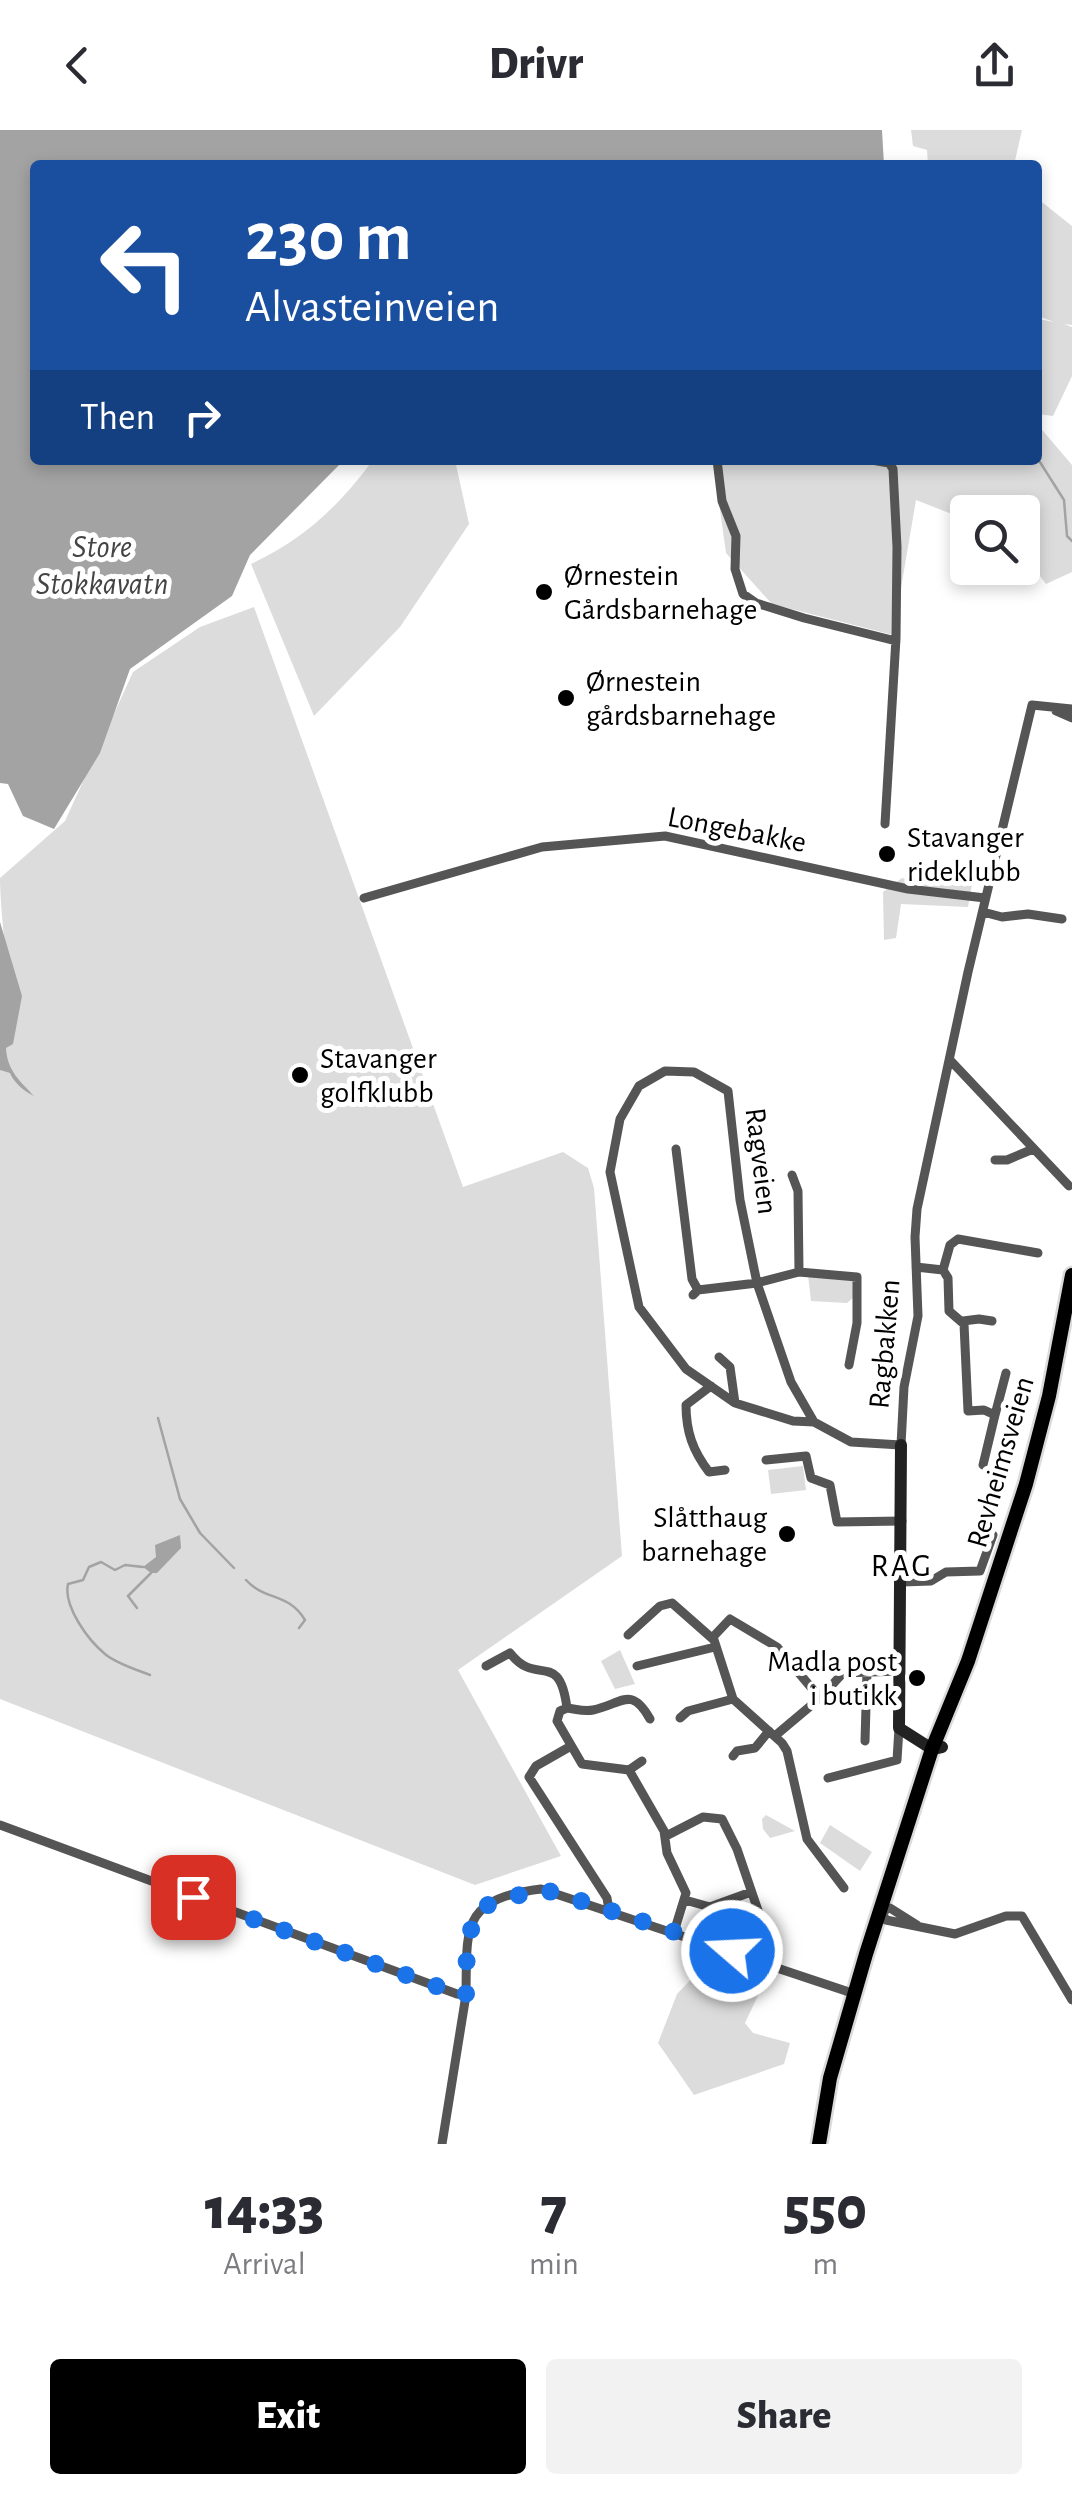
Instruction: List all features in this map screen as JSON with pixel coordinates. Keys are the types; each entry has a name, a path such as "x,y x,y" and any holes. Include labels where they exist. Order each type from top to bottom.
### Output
{"main road":[{"name":"Revheimsveien","path":"819,2144 830,2078 855,1994 886,1914 937,1745 1033,1458 1057,1360 1072,1275"}],"street":[{"path":"718,465 722,501 736,536 735,569 743,594 756,603 804,618 896,641"},
{"path":"885,824 896,641 897,547 890,465"},
{"name":"Ragbakken","path":"828,1778 898,1760 902,1730 904,1386 918,1316 917,1209 1032,705 1044,707"},
{"path":"1044,707 1072,709"},
{"path":"1044,707 1072,718"},
{"name":"Longebakke","path":"364,898 542,847 665,836 908,889 986,898"},
{"path":"982,912 1062,920"},
{"path":"950,1060 1069,1186"},
{"name":"Ragveien","path":"814,1422 791,1382 757,1283 740,1200 728,1092 694,1072 658,1072 639,1086 620,1119 610,1172 639,1307 686,1369 735,1403 793,1421 814,1422 850,1442 902,1445"},
{"path":"676,1148 695,1292 799,1272 857,1277 857,1323 850,1366"},
{"path":"995,1160 1007,1160 1033,1148"},
{"path":"792,1175 798,1191 799,1272"},
{"path":"992,1321 963,1322 950,1314 944,1270 950,1245 958,1239 1038,1253"},
{"path":"916,1266 944,1270"},
{"path":"963,1322 968,1411 984,1410 995,1416"},
{"path":"719,1358 730,1366 735,1403"},
{"path":"983,1465 1006,1373"},
{"path":"711,1386 686,1405 688,1434 709,1472 725,1470"},
{"path":"766,1460 806,1456 811,1478 830,1485 838,1522 902,1521"},
{"path":"902,1582 931,1582 946,1572 980,1570 993,1535"},
{"path":"628,1635 660,1606 672,1603 714,1643 733,1699 773,1733 787,1751 807,1839 844,1888"},
{"path":"637,1666 714,1643 730,1620 777,1647 820,1698"},
{"path":"486,1666 510,1653 522,1667 554,1673 563,1682 567,1708"},
{"path":"733,1756 737,1751 755,1748 820,1698 843,1672 900,1672"},
{"path":"866,1741 867,1672"},
{"path":"642,1761 629,1770 584,1766 556,1721 567,1708 591,1711 629,1698 640,1702 650,1720"},
{"path":"680,1718 688,1711 733,1699"},
{"path":"902,1730 937,1745"},
{"path":"571,1746 536,1766 528,1776 606,1898 609,1910"},
{"path":"629,1770 666,1836 667,1853 686,1887 674,1932"},
{"path":"666,1836 703,1817 722,1819 737,1849 764,1928"},
{"path":"0,1825 447,1992 466,1995"},
{"path":"442,2144 466,1995 467,1941 479,1908 542,1889 855,1994"},
{"path":"685,1900 710,1907 751,1892"},
{"path":"886,1914 955,1934 1006,1916 1022,1916 1072,2000"}],"shaded area":[{"path":"911,130 1022,130 1015,160 928,160 927,150 913,146"},
{"path":"1042,202 1072,226 1072,325 1064,324 1072,327 1072,376 1053,416 1042,415 1042,320 1054,322 1042,318"},
{"path":"1042,430 1072,465 1072,572 1046,584 1040,576 1040,495 950,495 950,513 916,500 893,635 772,604 726,553 714,465 1042,465"},
{"path":"369,465 456,465 469,524 400,627 314,716 251,564 288,544 347,493"},
{"name":"Stavanger golfklubb","path":"254,607 463,1187 563,1152 588,1168 594,1188 622,1556 458,1670 561,1856 475,1885 0,1699 0,1070 8,1029 8,1004 0,878 65,821 133,672 200,627"},
{"path":"902,878 973,879 968,907 901,904 896,938 884,940 883,892"},
{"path":"808,1275 853,1281 853,1298 847,1303 811,1301"},
{"path":"803,1466 806,1490 771,1494 768,1470"},
{"path":"620,1650 635,1684 615,1689 601,1661"},
{"path":"766,1815 795,1831 770,1838 763,1829 762,1819"},
{"path":"830,1825 872,1852 860,1871 820,1843"},
{"path":"719,1950 771,1968 745,2023 753,2033 790,2043 784,2064 694,2095 658,2043 677,1994"}],"water":[{"name":"Store Stokkavatn","path":"0,130 882,130 884,160 30,160 30,465 339,465 250,555 232,596 130,669 100,753 54,829 23,816 8,784 0,783"},
{"path":"0,922 22,996 7,1056 16,1075 34,1096 10,1073 0,1070"},
{"path":"180,1535 181,1548 157,1573 143,1567 156,1557 155,1545"}],"waterway":[{"path":"1042,465 1064,500 1067,536 1072,541"},
{"path":"158,1418 180,1499 200,1533 234,1568"},
{"path":"143,1567 125,1565 115,1570 101,1562 89,1567 83,1580 68,1584 67,1593 78,1622 98,1648 115,1661 150,1675"},
{"path":"137,1608 128,1596 151,1573"},
{"path":"246,1580 298,1611 305,1620 299,1628"}],"place":[{"name":"Ørnestein Gårdsbarnehage","path":"544,592"},
{"name":"Ørnestein gårdsbarnehage","path":"566,698"},
{"name":"Stavanger rideklubb","path":"887,854"},
{"name":"Stavanger golfklubb","path":"300,1075"},
{"name":"Slåtthaug barnehage","path":"787,1534"},
{"name":"Madla post i butikk","path":"917,1678"}],"district":[{"name":"RAG","path":"902,1565"}],"route":[{"path":"193,1897 447,1992 466,1995 467,1941 476,1912 490,1903 535,1890 554,1892 732,1951"}]}
